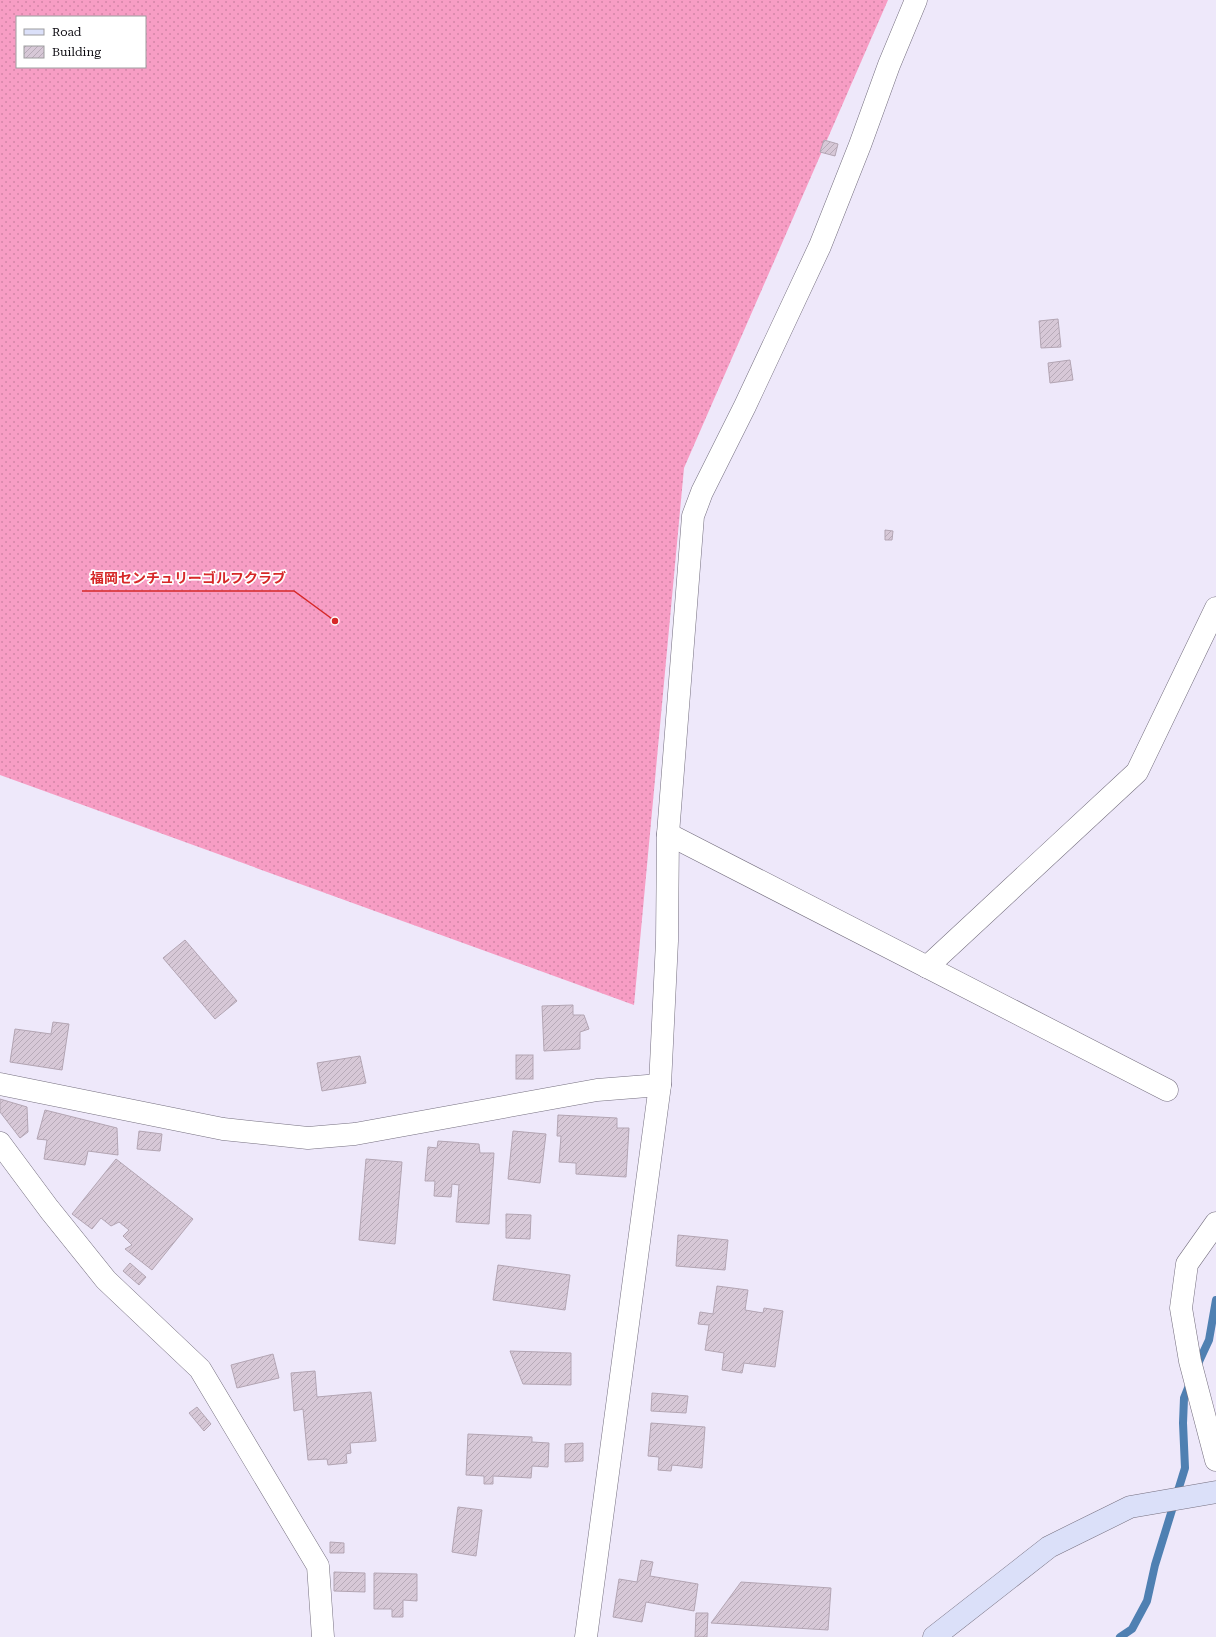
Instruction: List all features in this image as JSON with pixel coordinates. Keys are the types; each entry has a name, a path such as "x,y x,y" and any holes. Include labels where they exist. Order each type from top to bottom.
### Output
{"street":[{"path":"586,1637 660,1085 667,941 668,834 693,516 702,492 745,406 820,246 860,145 889,65 916,0"},
{"path":"927,967 1137,772 1216,608"},
{"path":"668,834 1167,1090"},
{"path":"0,1084 223,1129 308,1138 355,1134 597,1090 660,1085"},
{"path":"0,1143 49,1209 106,1280 200,1369 318,1566 323,1637"},
{"path":"1216,1223 1187,1264 1181,1308 1190,1361 1216,1460"},
{"path":"934,1637 1048,1547 1130,1507 1216,1492"}],"shaded area":[{"path":"0,0 888,0 684,468 634,1005 0,775"}],"building":[{"path":"824,140 838,144 835,156 820,152"},
{"path":"1058,319 1061,347 1041,348 1039,321"},
{"path":"1070,360 1073,380 1050,383 1048,363"},
{"path":"885,530 893,531 892,540 885,540"},
{"path":"185,940 237,1001 215,1019 163,958"},
{"path":"573,1005 573,1015 584,1015 589,1029 580,1032 580,1049 544,1051 542,1006"},
{"path":"53,1022 69,1024 62,1070 10,1062 15,1029 51,1034"},
{"path":"516,1055 533,1055 533,1079 516,1079"},
{"path":"360,1056 366,1083 322,1091 317,1063"},
{"path":"0,1099 27,1107 28,1132 20,1138 0,1112"},
{"path":"45,1110 117,1128 118,1155 88,1151 85,1165 44,1159 47,1140 37,1139"},
{"path":"558,1115 617,1118 617,1128 629,1128 626,1177 576,1174 576,1163 559,1162 561,1136 557,1136"},
{"path":"139,1131 162,1134 160,1151 137,1149"},
{"path":"513,1131 546,1134 540,1183 508,1179"},
{"path":"438,1141 479,1144 480,1153 494,1153 489,1224 456,1222 459,1185 452,1184 451,1197 434,1196 435,1181 425,1181 428,1147 437,1148"},
{"path":"116,1159 193,1219 152,1270 125,1249 132,1245 123,1236 129,1230 119,1222 111,1226 101,1218 92,1229 72,1214"},
{"path":"366,1159 402,1162 395,1244 359,1240"},
{"path":"506,1214 531,1215 530,1239 506,1238"},
{"path":"678,1235 728,1240 725,1270 676,1266"},
{"path":"130,1263 146,1277 139,1285 123,1271"},
{"path":"498,1265 570,1275 565,1310 493,1300"},
{"path":"717,1286 748,1290 745,1310 763,1313 764,1308 783,1311 775,1367 744,1363 742,1373 722,1370 724,1353 705,1350 709,1325 698,1324 700,1312 713,1314"},
{"path":"510,1351 571,1353 571,1385 523,1384"},
{"path":"273,1354 279,1378 237,1388 231,1365"},
{"path":"315,1371 317,1397 371,1392 376,1441 350,1443 351,1453 346,1454 347,1463 328,1465 327,1459 308,1460 303,1409 294,1411 291,1373"},
{"path":"652,1393 688,1396 686,1413 651,1411"},
{"path":"197,1407 211,1424 204,1431 189,1413"},
{"path":"651,1423 705,1427 702,1468 672,1465 671,1471 658,1470 659,1457 648,1456"},
{"path":"468,1434 532,1437 532,1442 549,1443 548,1467 532,1466 531,1478 493,1476 493,1484 484,1484 484,1476 466,1475"},
{"path":"583,1443 583,1461 565,1462 565,1444"},
{"path":"458,1507 482,1510 476,1556 452,1552"},
{"path":"330,1542 344,1543 344,1553 330,1553"},
{"path":"641,1560 653,1562 650,1576 698,1584 694,1611 646,1602 642,1622 613,1617 619,1579 637,1582"},
{"path":"334,1572 365,1573 365,1592 334,1591"},
{"path":"374,1573 417,1574 417,1601 403,1600 403,1617 392,1617 392,1609 374,1609"},
{"path":"741,1582 831,1588 828,1630 711,1623"},
{"path":"696,1613 708,1613 707,1637 695,1637"}],"waterway":[{"path":"1196,1368 1209,1340 1216,1300"},
{"path":"1120,1637 1132,1629 1147,1601 1155,1565 1185,1468 1183,1423 1184,1398 1190,1383"}],"place":[{"name":"福岡センチュリーゴルフクラブ","path":"335,621"}]}
